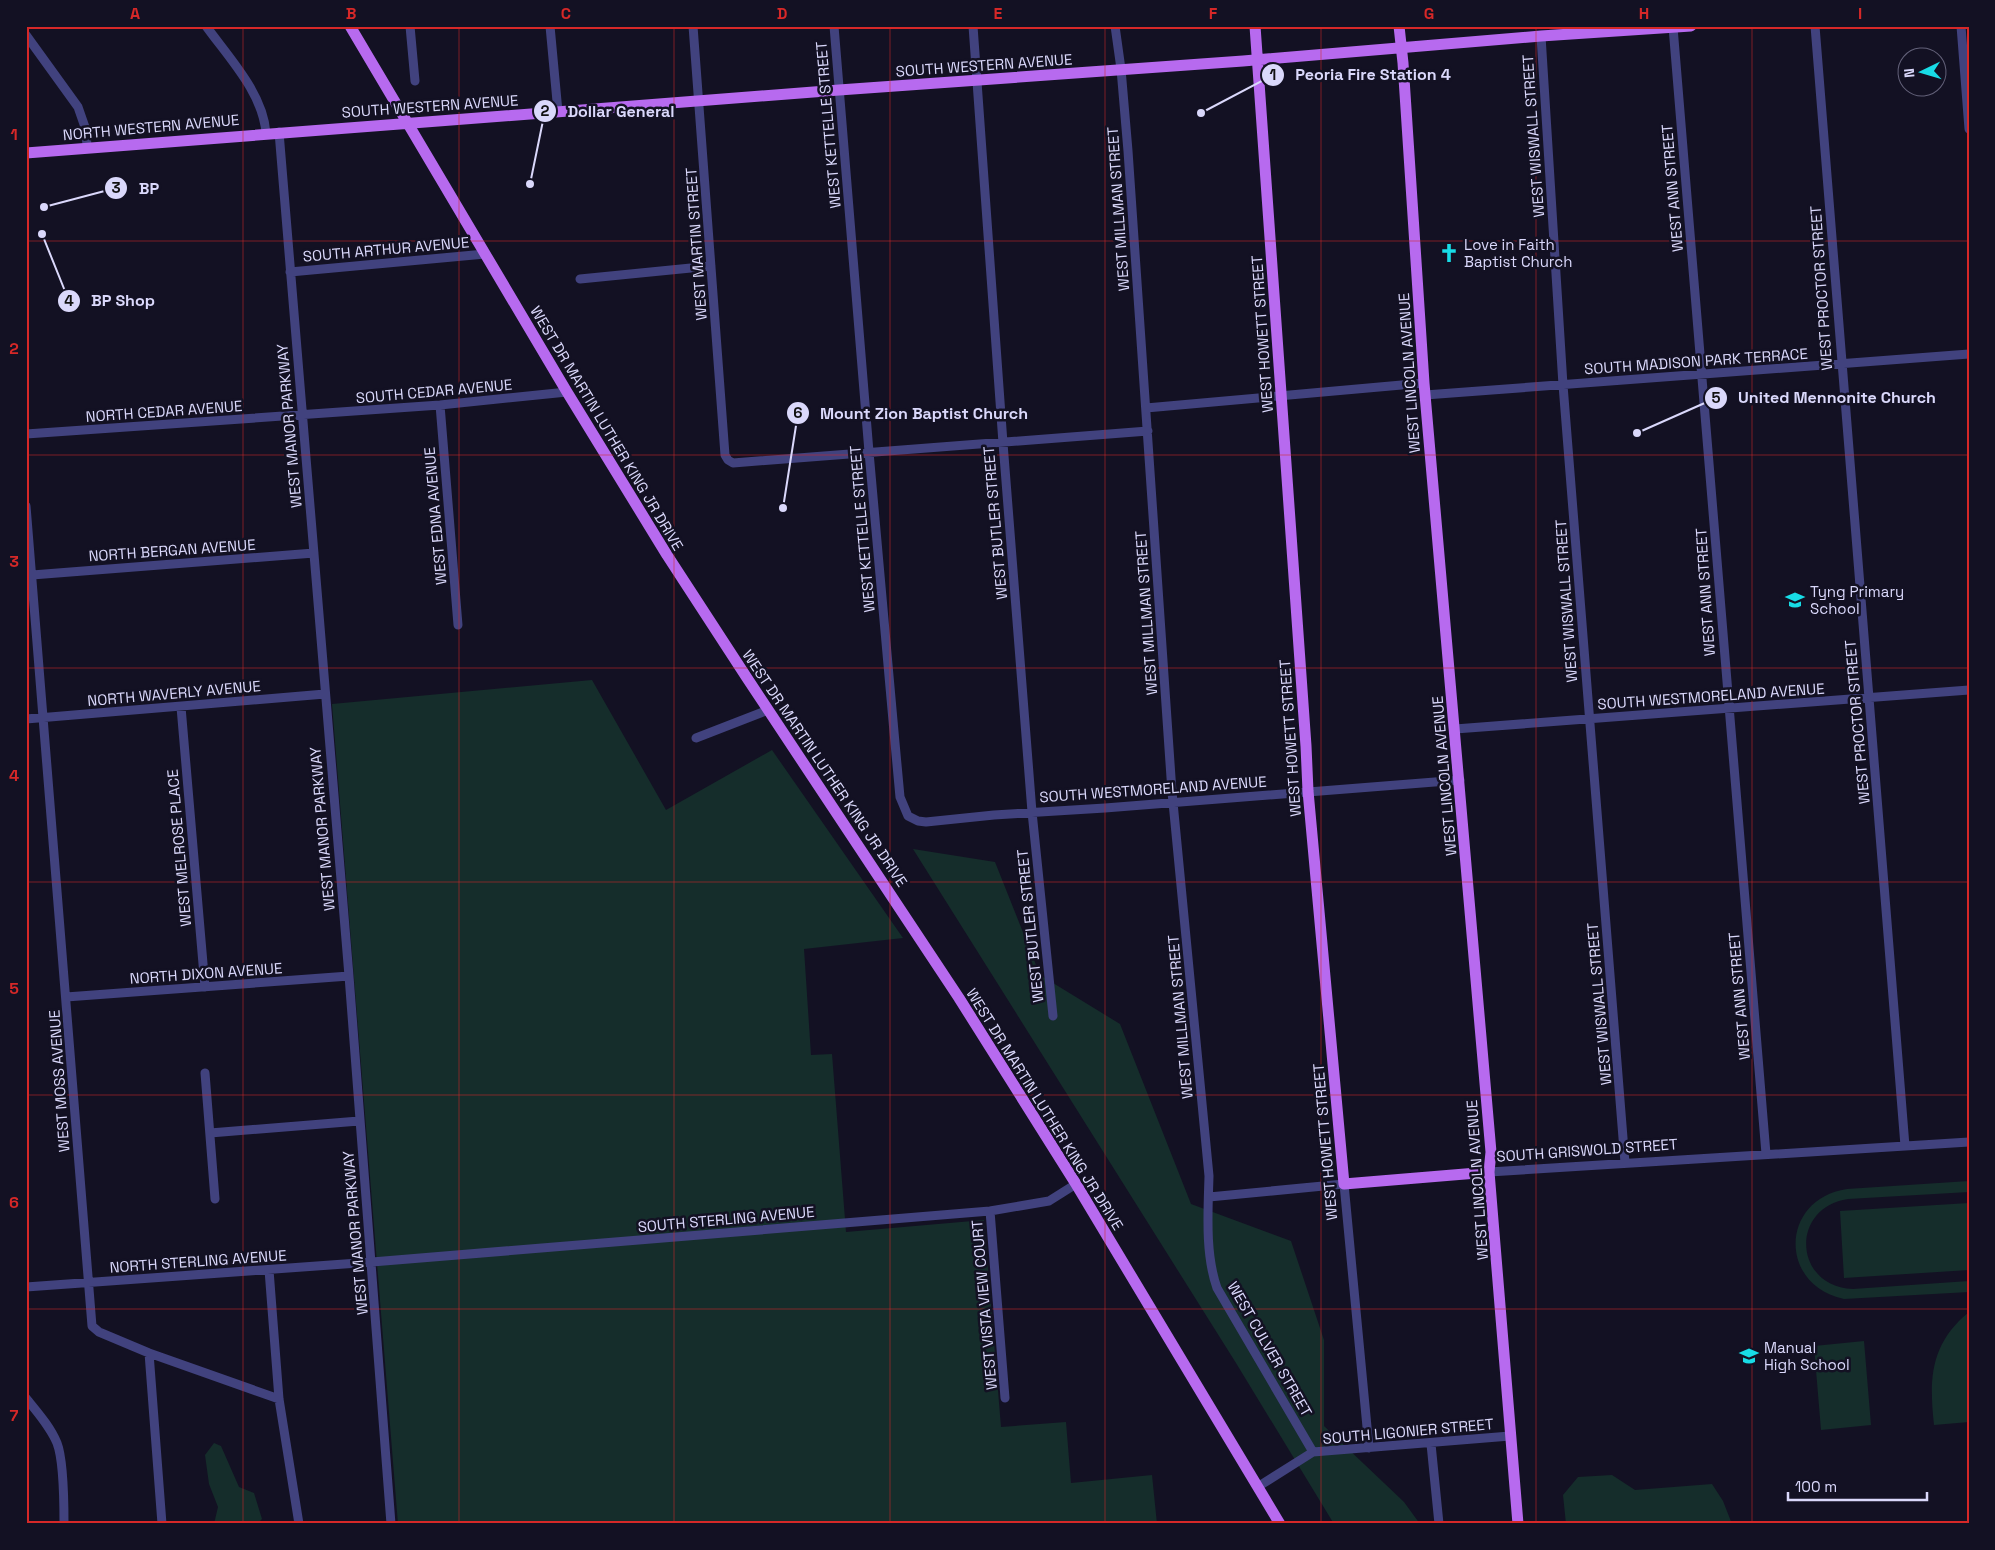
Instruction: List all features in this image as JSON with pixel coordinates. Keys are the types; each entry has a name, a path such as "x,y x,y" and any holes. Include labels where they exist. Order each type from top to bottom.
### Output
{"main road":[{"name":"WEST DR MARTIN LUTHER KING JR DRIVE","path":"350,26 567,392 667,555 959,998 1076,1184 1259,1486 1280,1524"},
{"name":"WEST HOWETT STREET","path":"1255,26 1308,791 1344,1184"},
{"name":"WEST LINCOLN AVENUE","path":"1399,26 1425,389 1491,1152 1490,1172 1518,1524"},
{"name":"SOUTH WESTERN AVENUE","path":"279,132 1691,26"},
{"name":"NORTH WESTERN AVENUE","path":"26,153 279,132"},
{"name":"SOUTH GRISWOLD STREET","path":"1344,1184 1490,1172"}],"street":[{"path":"206,26 249,86 260,106 266,134"},
{"path":"410,26 415,81"},
{"path":"550,26 558,112"},
{"name":"WEST MARTIN STREET","path":"693,26 725,455 732,462 869,452"},
{"name":"WEST KETTELLE STREET","path":"834,26 900,797 909,817"},
{"name":"WEST BUTLER STREET","path":"973,26 1032,812 1054,1016"},
{"name":"WEST MILLMAN STREET","path":"1115,26 1121,70 1148,431 1173,802 1208,1166 1209,1197"},
{"name":"WEST PROCTOR STREET","path":"1815,26 1905,1146"},
{"path":"1961,26 1969,129"},
{"name":"WEST ANN STREET","path":"1672,27 1766,1154"},
{"path":"26,35 78,107 86,130 87,147"},
{"name":"WEST WISWALL STREET","path":"1541,36 1563,385 1625,1163"},
{"name":"WEST MANOR PARKWAY","path":"279,132 372,1262 391,1524"},
{"name":"SOUTH ARTHUR AVENUE","path":"290,272 485,254"},
{"path":"580,279 711,266"},
{"name":"SOUTH MADISON PARK TERRACE","path":"1146,408 1281,396 1563,385 1969,354"},
{"name":"SOUTH CEDAR AVENUE","path":"303,415 440,405 567,392"},
{"name":"WEST EDNA AVENUE","path":"440,405 458,625"},
{"name":"NORTH CEDAR AVENUE","path":"26,434 303,415"},
{"path":"869,452 1148,431"},
{"name":"WEST MOSS AVENUE","path":"26,506 92,1326 99,1332 149,1353 279,1399"},
{"name":"NORTH BERGAN AVENUE","path":"32,574 314,553"},
{"name":"SOUTH WESTMORELAND AVENUE","path":"1455,729 1969,690"},
{"name":"NORTH WAVERLY AVENUE","path":"26,719 325,694"},
{"name":"WEST MELROSE PLACE","path":"181,706 205,987"},
{"path":"696,738 768,710"},
{"name":"SOUTH WESTMORELAND AVENUE","path":"909,817 926,822 1032,812 1460,780"},
{"name":"NORTH DIXON AVENUE","path":"66,997 348,976"},
{"path":"205,1073 215,1199"},
{"path":"210,1133 359,1121"},
{"name":"SOUTH GRISWOLD STREET","path":"1490,1172 1969,1142"},
{"name":"SOUTH STERLING AVENUE","path":"372,1262 990,1211 1048,1201 1076,1184"},
{"name":"SOUTH GRISWOLD STREET","path":"1209,1197 1344,1184"},
{"name":"WEST HOWETT STREET","path":"1344,1184 1369,1448"},
{"name":"WEST CULVER STREET","path":"1209,1197 1212,1266 1217,1288 1313,1452"},
{"name":"WEST VISTA VIEW COURT","path":"990,1211 1006,1398"},
{"name":"NORTH STERLING AVENUE","path":"26,1288 372,1262"},
{"path":"269,1270 279,1399 299,1524"},
{"path":"149,1353 162,1524"},
{"path":"26,1398 50,1430 57,1444 61,1462 64,1524"},
{"name":"SOUTH LIGONIER STREET","path":"1259,1486 1313,1452 1431,1444 1510,1436"},
{"path":"1431,1444 1439,1524"}],"green space":[{"path":"592,680 666,810 772,750 903,938 804,949 811,1055 832,1054 846,1232 984,1220 1001,1427 1066,1422 1071,1483 1152,1475 1157,1524 398,1524 332,704"},
{"path":"913,849 995,862 1040,975 1120,1024 1191,1204 1291,1241 1324,1340 1324,1426 1404,1502 1420,1524 1334,1524 1236,1363"},
{"path":"1969,1181 1969,1192 1848,1199 1829,1205 1816,1217 1808,1231 1806,1247 1810,1262 1819,1275 1833,1285 1853,1289 1969,1281 1969,1292 1844,1299 1822,1291 1807,1277 1798,1261 1796,1242 1799,1225 1809,1208 1825,1196 1847,1189"},
{"path":"1969,1203 1969,1270 1844,1278 1840,1211"},
{"path":"1969,1312 1969,1422 1934,1425 1932,1408 1933,1377 1939,1350 1956,1324"},
{"path":"1864,1341 1871,1425 1821,1430 1814,1346"},
{"path":"214,1443 221,1446 239,1487 254,1493 262,1519 257,1524 214,1524 218,1507 209,1484 205,1455"},
{"path":"1612,1475 1635,1490 1712,1484 1723,1501 1732,1524 1566,1524 1563,1495 1578,1477"}],"place":[{"name":"Peoria Fire Station 4","path":"1201,113"},
{"name":"Dollar General","path":"530,184"},
{"name":"BP","path":"44,207"},
{"name":"BP Shop","path":"42,234"},
{"name":"Love in Faith Baptist Church","path":"1449,253"},
{"name":"United Mennonite Church","path":"1637,433"},
{"name":"Mount Zion Baptist Church","path":"783,508"},
{"name":"Tyng Primary School","path":"1795,600"},
{"name":"Manual High School","path":"1749,1356"}]}
